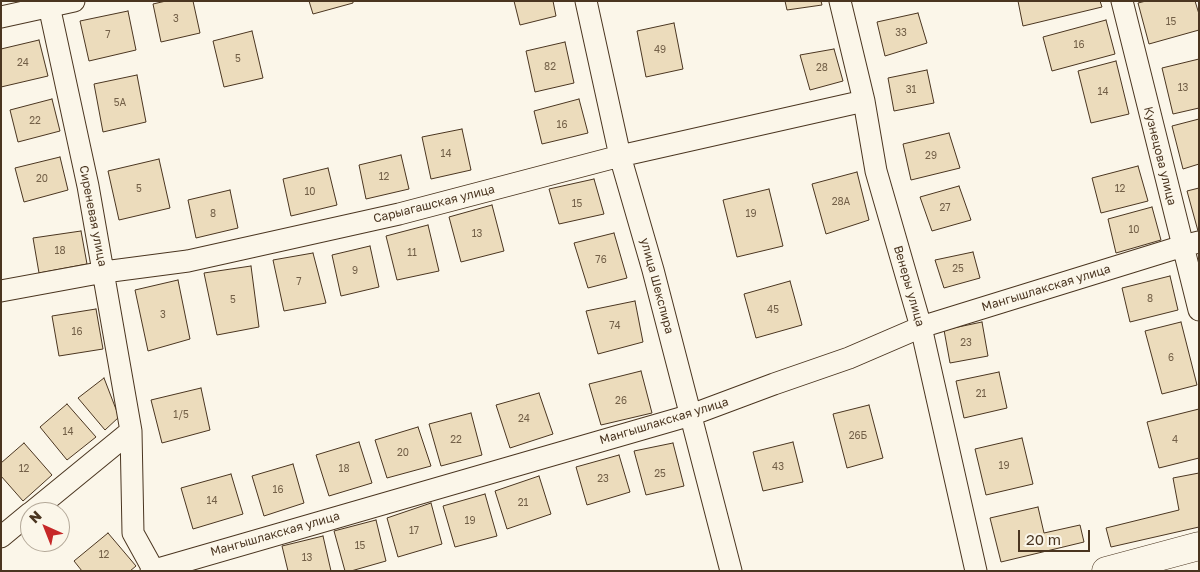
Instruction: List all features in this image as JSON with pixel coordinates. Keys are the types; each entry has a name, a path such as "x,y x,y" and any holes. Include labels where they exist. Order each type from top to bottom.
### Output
{"street":[{"path":"1,17 49,4 74,1"},
{"name":"улица Шекспира","path":"586,1 620,156 653,270 731,571"},
{"name":"Венеры улица","path":"840,1 864,101 876,171 922,327 976,571"},
{"name":"Кузнецова улица","path":"1122,1 1191,244 1199,310"},
{"name":"Сиреневая улица","path":"49,4 88,186 130,431 133,533 151,568"},
{"name":"Сарыагашская улица","path":"1,291 104,272 188,261 399,214 620,156 864,101"},
{"name":"Мангышлакская улица","path":"151,568 691,415 848,358 922,327 1191,244"},
{"path":"44,502 130,431"},
{"path":"1,537 20,522"},
{"path":"1106,571 1199,546"}],"building":[{"path":"166,1 193,1 200,33 161,42 153,4"},
{"path":"309,1 353,1 353,3 313,14"},
{"path":"514,1 553,1 556,16 520,25"},
{"path":"785,1 821,1 822,5 787,10"},
{"path":"1018,1 1100,1 1102,7 1023,26"},
{"path":"1146,1 1195,1 1199,14 1199,30 1149,44 1138,3"},
{"path":"128,11 136,50 89,61 80,21"},
{"path":"918,13 927,43 885,56 877,22"},
{"path":"1106,20 1115,54 1052,71 1043,37"},
{"path":"674,23 683,69 646,77 637,31"},
{"path":"252,31 263,78 224,87 213,41"},
{"path":"39,40 48,76 1,87 1,49"},
{"path":"565,42 574,83 535,92 526,51"},
{"path":"834,49 843,81 810,90 800,55"},
{"path":"1199,59 1199,108 1173,114 1162,68"},
{"path":"1116,61 1129,114 1091,123 1078,71"},
{"path":"927,70 934,103 894,111 888,78"},
{"path":"137,75 146,122 103,132 94,84"},
{"path":"52,99 60,131 18,142 10,110"},
{"path":"579,99 588,133 542,144 534,111"},
{"path":"1199,119 1199,164 1183,169 1172,126"},
{"path":"462,129 471,170 431,179 422,137"},
{"path":"949,133 960,168 911,180 903,144"},
{"path":"401,155 409,189 366,199 359,165"},
{"path":"60,157 68,190 24,202 15,168"},
{"path":"159,159 170,208 119,220 108,171"},
{"path":"1138,166 1148,201 1101,213 1092,178"},
{"path":"328,168 337,205 291,216 283,179"},
{"path":"857,172 869,220 826,234 812,184"},
{"path":"594,179 604,214 559,224 549,189"},
{"path":"959,186 971,220 932,231 920,197"},
{"path":"1199,188 1199,230 1198,231 1187,191"},
{"path":"769,189 783,246 737,257 723,200"},
{"path":"230,190 238,228 196,238 188,200"},
{"path":"492,205 504,251 461,262 449,217"},
{"path":"1152,207 1161,240 1116,253 1108,219"},
{"path":"428,225 439,271 397,280 386,236"},
{"path":"81,231 87,264 39,273 33,238"},
{"path":"614,233 627,278 588,288 574,243"},
{"path":"370,246 379,287 341,296 332,255"},
{"path":"973,252 980,278 944,288 935,260"},
{"path":"313,253 326,303 284,311 273,260"},
{"path":"251,266 259,327 217,335 204,273"},
{"path":"1170,276 1178,310 1130,322 1122,288"},
{"path":"178,280 190,339 148,351 135,290"},
{"path":"790,281 802,325 756,338 744,294"},
{"path":"635,301 643,342 598,354 586,311"},
{"path":"96,309 103,349 59,356 52,316"},
{"path":"982,322 988,356 950,363 944,330"},
{"path":"1181,322 1197,385 1162,394 1145,331"},
{"path":"641,371 652,413 601,425 589,384"},
{"path":"999,372 1007,408 964,418 956,381"},
{"path":"104,378 119,417 105,430 78,398"},
{"path":"201,388 210,430 162,443 151,400"},
{"path":"539,393 553,434 510,448 496,405"},
{"path":"67,404 96,437 67,460 40,427"},
{"path":"869,405 883,458 847,468 833,414"},
{"path":"1199,409 1199,458 1159,468 1147,422"},
{"path":"471,413 482,455 441,466 429,424"},
{"path":"418,427 431,466 387,478 375,440"},
{"path":"1022,438 1033,484 986,495 975,449"},
{"path":"359,442 372,483 329,496 316,455"},
{"path":"793,442 803,482 763,491 753,452"},
{"path":"24,443 52,475 23,501 1,476 1,463"},
{"path":"673,443 684,486 646,495 634,451"},
{"path":"619,455 630,492 587,505 576,467"},
{"path":"293,464 304,503 264,516 252,476"},
{"path":"1199,473 1199,527 1111,547 1106,528 1179,510 1173,478"},
{"path":"231,474 243,514 193,529 181,488"},
{"path":"539,476 551,514 507,529 495,491"},
{"path":"485,494 497,536 455,547 443,506"},
{"path":"431,503 442,544 398,557 387,518"},
{"path":"1038,507 1044,533 1080,525 1084,542 1001,562 990,518"},
{"path":"376,520 386,561 345,571 334,531"},
{"path":"108,533 136,566 130,571 82,571 74,561"},
{"path":"323,536 331,571 288,571 282,546"}]}
